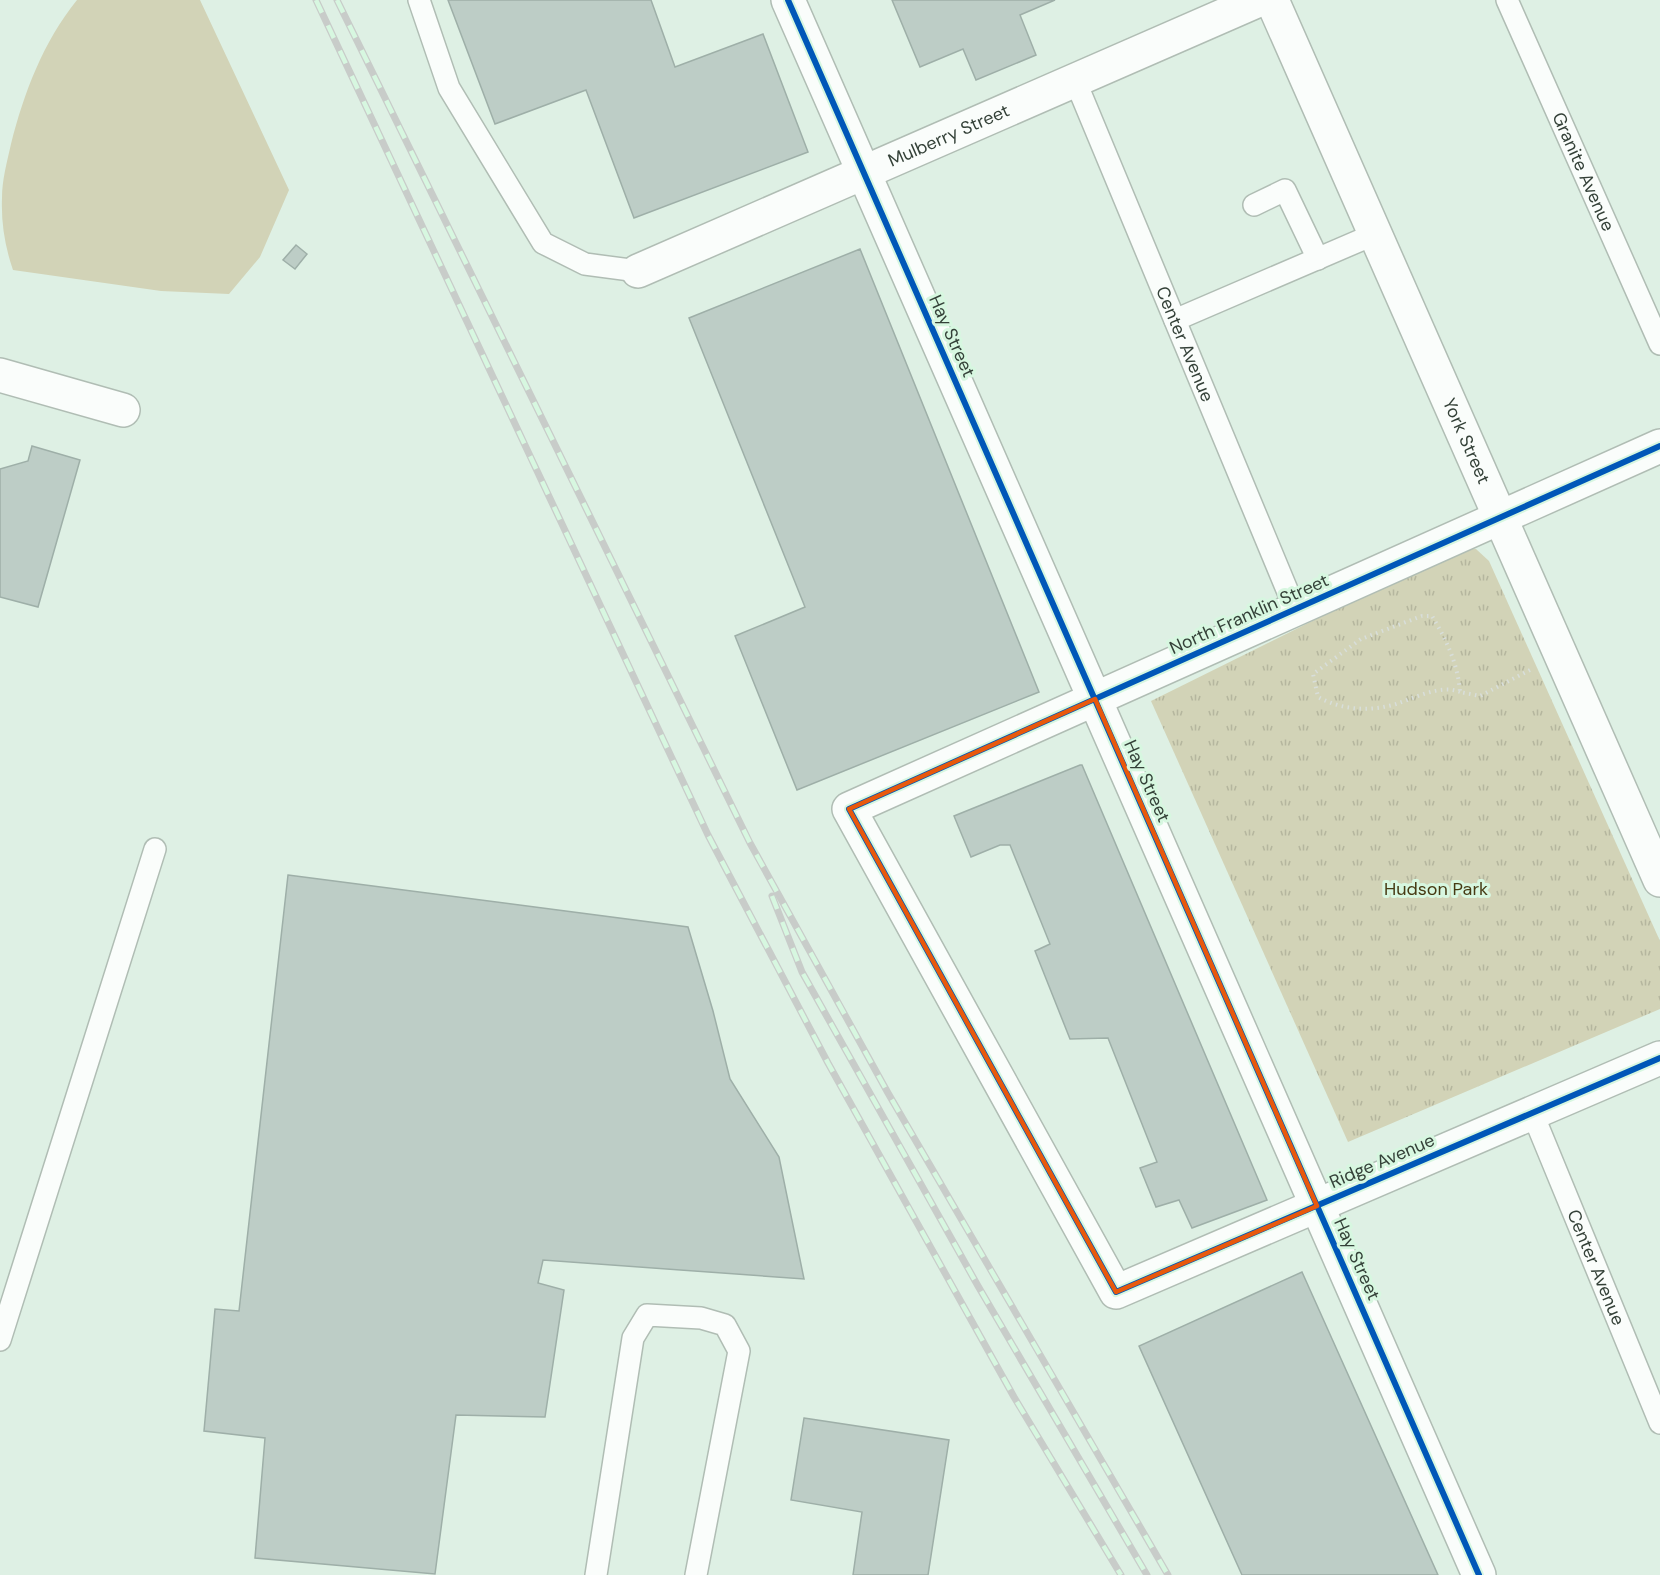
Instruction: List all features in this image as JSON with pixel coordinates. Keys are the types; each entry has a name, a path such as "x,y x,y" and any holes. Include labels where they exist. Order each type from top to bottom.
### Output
{"street":[{"name":"Hay Street","path":"788,0 1479,1575"},
{"name":"Mulberry Street","path":"638,271 1258,0"},
{"name":"York Street","path":"1272,0 1660,880"},
{"path":"0,375 123,410"},
{"name":"North Franklin Street","path":"1116,1292 849,809 1660,446"},
{"name":"Ridge Avenue","path":"1116,1292 1660,1058"}],"lane":[{"path":"419,0 449,88 543,243 585,264 638,271"},
{"name":"Granite Avenue","path":"1507,0 1660,344"},
{"name":"Center Avenue","path":"1076,80 1295,609"},
{"path":"1254,205 1285,190 1318,259"},
{"path":"1175,320 1375,234"},
{"path":"0,1340 155,849"},
{"name":"Center Avenue","path":"1533,1112 1660,1423"},
{"path":"597,1575 633,1338 647,1315 701,1318 725,1325 739,1351 696,1575"}],"path":[{"path":"1460,692 1452,653 1432,616 1422,616 1361,639 1312,674 1318,697 1330,704 1367,710 1393,705 1432,692 1452,689 1460,692 1480,696 1560,653"}],"highlighted area":[{"path":"1095,699 1317,1206 1116,1292 849,809"}],"green space":[{"path":"77,0 200,0 289,190 260,257 229,294 161,291 13,270 4,235 2,207 2,191 11,144 36,69 54,33"},
{"name":"Hudson Park","path":"1461,547 1476,549 1489,561 1660,941 1660,1009 1348,1142 1151,701"}],"building":[{"path":"448,0 651,0 675,67 763,34 808,152 634,218 586,90 495,124"},
{"path":"892,0 1055,0 1020,15 1036,55 976,80 963,49 920,67"},
{"path":"296,245 307,254 295,269 283,260"},
{"path":"860,249 1039,692 797,790 735,636 805,607 689,318"},
{"path":"32,446 80,460 38,607 0,597 0,469 28,461"},
{"path":"1082,765 1267,1200 1192,1228 1179,1200 1156,1207 1140,1168 1157,1162 1108,1038 1070,1039 1035,951 1050,944 1010,845 1000,845 971,857 954,816"},
{"path":"288,875 688,927 730,1079 779,1157 804,1279 543,1260 538,1283 564,1290 545,1417 456,1415 435,1574 255,1558 265,1438 204,1431 215,1309 239,1311"},
{"path":"1302,1272 1438,1575 1242,1575 1139,1346"},
{"path":"804,1418 949,1440 928,1575 853,1575 862,1512 791,1500"}],"railway":[{"path":"316,0 708,835 828,1063 1014,1397 1121,1575"},
{"path":"337,0 750,843 888,1093 1168,1575"},
{"path":"772,896 802,972 978,1286 1147,1575"}],"cycle path":[{"path":"788,0 1479,1575"},
{"path":"1660,446 849,809 1116,1292 1660,1058"}]}
